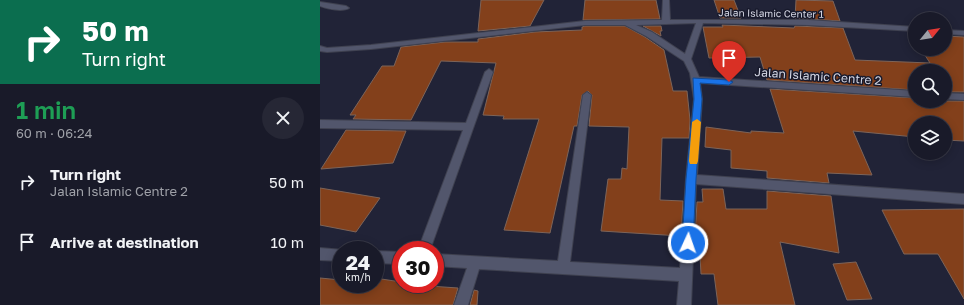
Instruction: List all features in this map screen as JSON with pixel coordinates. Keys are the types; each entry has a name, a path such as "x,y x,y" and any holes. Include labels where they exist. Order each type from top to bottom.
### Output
{"street":[{"path":"666,0 666,22"},
{"path":"320,4 325,6 346,8"},
{"path":"687,59 700,21"},
{"name":"Jalan Islamic Center 1","path":"320,48 327,50 371,47 585,23 626,24 700,21 803,23 908,29"},
{"path":"626,24 649,34 687,59 696,80 698,99 691,179 684,305"},
{"path":"952,32 964,33"},
{"path":"427,241 489,72"},
{"name":"Jalan Islamic Centre 2","path":"696,80 908,94"},
{"path":"563,267 587,95"},
{"path":"952,96 964,97"},
{"path":"320,124 468,128"},
{"path":"691,179 964,199"},
{"path":"320,254 332,255"},
{"path":"444,260 686,275"},
{"path":"461,305 475,262"}],"building":[{"path":"481,0 544,0 530,26 478,31"},
{"path":"585,0 656,0 660,19 583,20"},
{"path":"714,0 734,0 741,18 720,18"},
{"path":"796,0 833,1 840,21 795,18"},
{"path":"722,25 794,28 795,26 843,28 855,60 930,63 926,56 952,56 952,36 964,37 964,92 952,92 952,64 908,64 908,90 767,80 760,57 709,58 703,27 723,27"},
{"path":"625,26 645,37 664,50 673,91 687,91 690,120 689,138 662,138 660,200 683,201 681,236 601,231 608,179 621,179 622,168 627,169 629,127 589,126 592,95 588,91 582,95 577,126 574,126 550,233 504,230 539,119 503,119 504,116 483,115 496,63 441,61 411,120 353,119 356,115 350,115 382,66 394,66 401,47 445,42 478,42 478,39 535,32 582,30 582,27"},
{"path":"643,26 661,26 661,36"},
{"path":"770,89 908,98 908,108 952,108 952,101 964,101 964,141 952,140 952,116 908,116 908,136 853,131 872,175 827,173 829,183 767,178 767,171 731,168 731,150 705,147 706,127 751,133 751,131 784,133"},
{"path":"346,130 406,131 393,163 321,169"},
{"path":"320,188 380,198 356,232 320,225"},
{"path":"702,189 723,189 726,209 767,209 767,191 831,196 839,253 780,242 795,305 718,305 714,274 701,274 699,237 695,237 697,202 703,202"},
{"path":"964,209 964,299 938,254 904,254 882,210"},
{"path":"856,262 872,299 847,300 833,264"},
{"path":"320,278 332,279 332,293 384,293 384,279 392,281 392,293 444,293 444,287 458,288 453,305 320,305"},
{"path":"474,290 478,291 477,305 470,305"}],"slow traffic":[{"path":"693,161 697,122"}],"route":[{"path":"688,243 691,179 698,99 696,80 729,82"}]}
